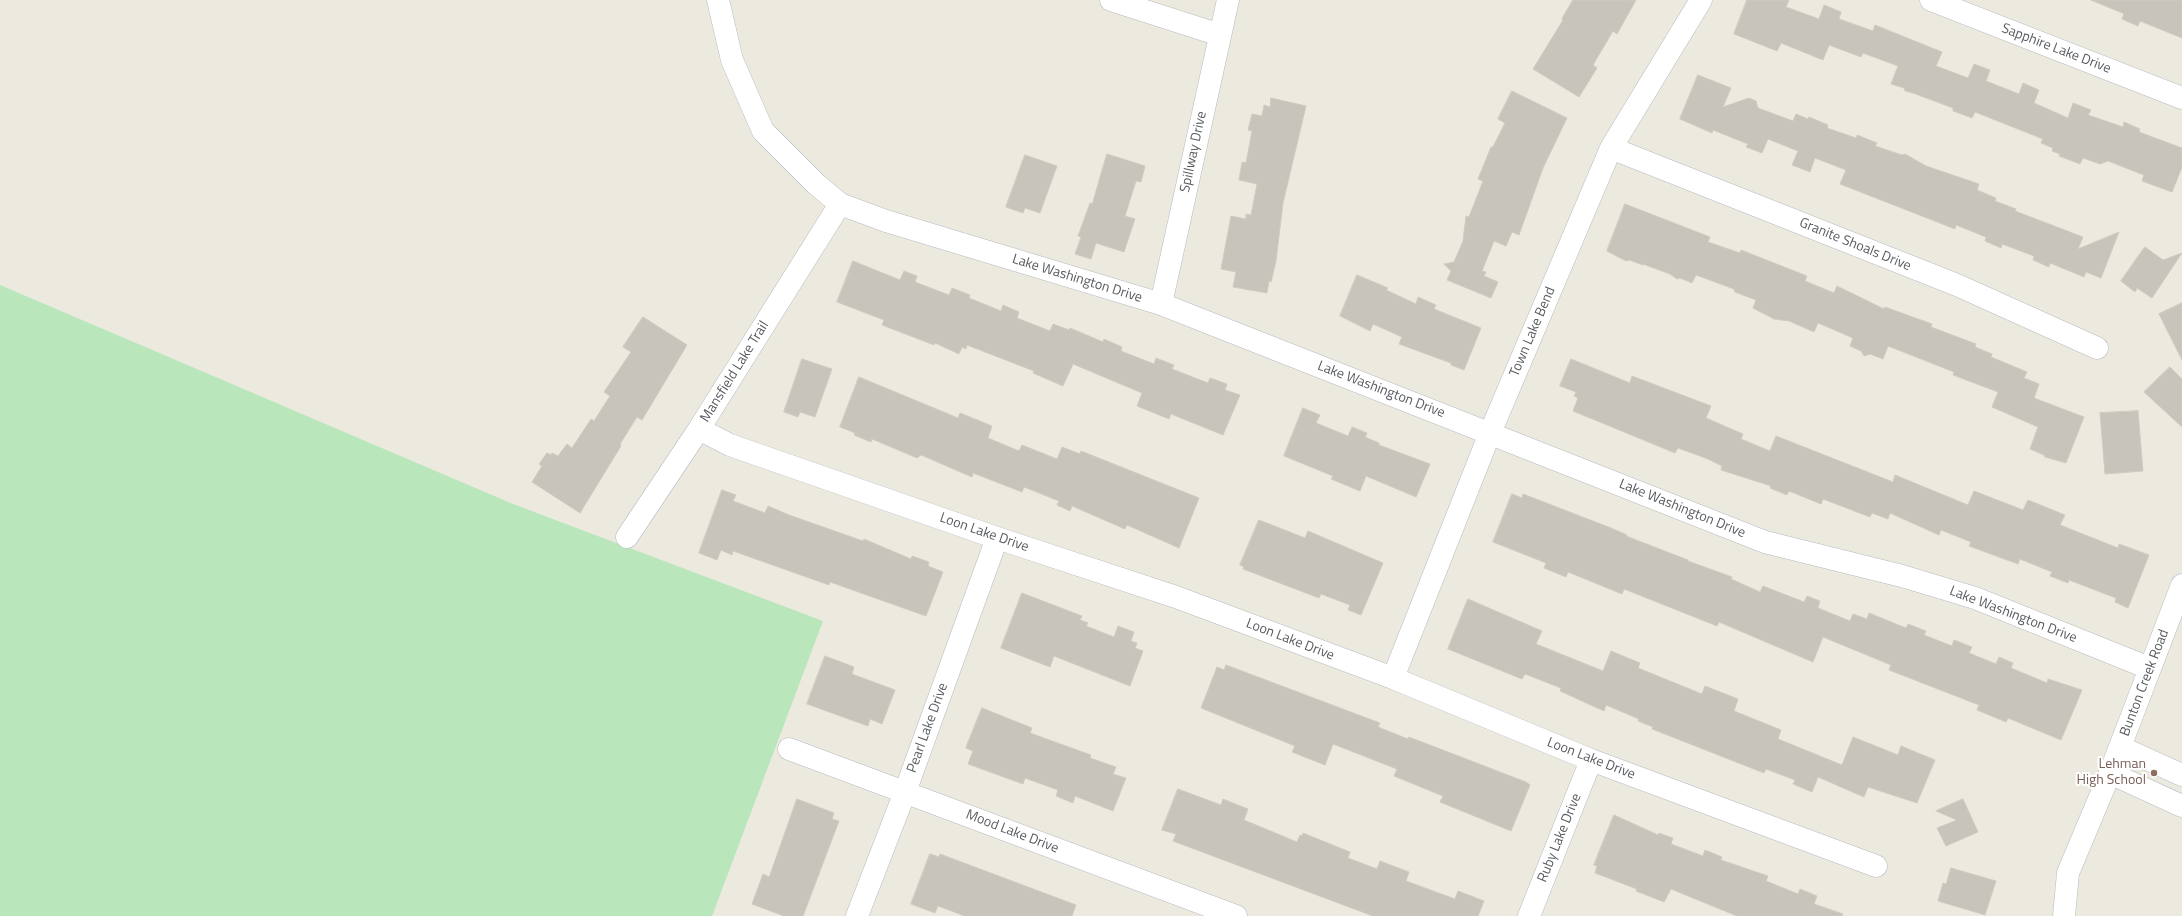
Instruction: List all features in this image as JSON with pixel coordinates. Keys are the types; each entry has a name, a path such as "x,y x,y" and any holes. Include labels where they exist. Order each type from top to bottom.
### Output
{"street":[{"name":"Lake Washington Drive","path":"718,0 732,60 763,131 816,184 840,204 894,223 1161,304 1765,542 1902,576 1975,598 2149,668"},
{"path":"1111,0 1220,35"},
{"name":"Spillway Drive","path":"1161,304 1228,0"},
{"name":"Town Lake Bend","path":"1393,678 1490,433 1611,148 1701,0"},
{"name":"Sapphire Lake Drive","path":"1931,0 2182,98"},
{"name":"Granite Shoals Drive","path":"1611,148 1957,285 2097,348"},
{"name":"Mansfield Lake Trail","path":"627,537 699,429 840,204"},
{"name":"Loon Lake Drive","path":"699,429 730,445 997,538 1176,597 1393,678 1591,760 1876,866"},
{"name":"Pearl Lake Drive","path":"857,916 905,792 997,538"},
{"name":"Bunton Creek Road","path":"2064,916 2068,874 2110,773 2182,585"},
{"path":"2120,747 2182,775"},
{"name":"Mood Lake Drive","path":"789,749 1236,916"},
{"name":"Ruby Lake Drive","path":"1529,916 1591,760"},
{"path":"2110,773 2182,806"}],"green space":[{"path":"0,285 513,504 823,621 712,916 0,916"}],"building":[{"path":"1573,0 1636,0 1617,34 1613,31 1593,65 1597,68 1579,97 1533,69 1563,20 1562,19"},
{"path":"1747,0 1789,0 1786,7 1819,19 1824,5 1841,12 1839,19 1873,31 1875,25 1942,52 1936,66 1968,78 1974,64 1990,70 1986,81 2019,94 2023,83 2039,90 2034,103 2068,118 2073,103 2091,110 2088,115 2123,127 2124,122 2140,129 2139,132 2182,148 2182,167 2172,192 2142,181 2144,175 2108,161 2100,164 2083,158 2080,164 2059,156 2060,154 2052,151 2053,148 2041,143 2043,139 1975,112 1972,118 1953,111 1953,108 1905,91 1904,88 1891,84 1898,66 1863,53 1861,57 1829,45 1823,60 1781,43 1777,51 1734,34"},
{"path":"2091,0 2182,0 2182,38 2140,21 2138,26 2122,19 2124,14"},
{"path":"1698,75 1731,88 1723,107 1749,98 1756,101 1758,108 1793,121 1796,114 1808,119 1809,117 1828,125 1827,128 1856,138 1857,135 1877,143 1875,146 1902,155 1905,154 1926,166 1979,184 1977,190 1996,198 1995,201 2016,209 2015,211 2083,237 2078,249 2119,232 2101,278 2086,272 2084,277 2050,263 2049,267 2033,260 2034,256 2002,244 2001,248 1985,241 1986,237 1956,225 1955,229 1840,184 1846,170 1815,158 1810,172 1792,165 1798,151 1768,139 1762,153 1746,147 1748,144 1713,130 1712,133 1680,119"},
{"path":"1512,91 1567,118 1543,168 1519,235 1512,232 1506,246 1494,241 1482,271 1486,272 1484,276 1498,282 1491,298 1447,280 1451,271 1444,264 1454,262 1463,241 1466,216 1469,217 1483,181 1478,179 1491,147 1493,147 1505,123 1498,119"},
{"path":"1271,98 1306,106 1283,203 1276,261 1271,282 1269,281 1267,293 1233,287 1236,272 1221,269 1231,216 1246,219 1246,214 1251,215 1257,184 1239,180 1242,162 1246,163 1252,131 1248,130 1252,114 1262,116 1264,105 1270,107"},
{"path":"1107,154 1145,166 1141,182 1136,181 1125,216 1135,219 1124,252 1096,243 1091,259 1075,254 1081,237 1078,236 1090,203 1092,204"},
{"path":"1025,155 1057,166 1040,213 1025,208 1023,213 1006,207"},
{"path":"1625,204 1710,237 1708,242 1740,253 1741,250 1807,276 1805,281 1834,293 1837,286 1884,309 1885,307 1932,324 1931,327 1976,344 1975,347 1992,354 1991,357 2027,372 2024,378 2039,384 2034,398 2084,417 2066,463 2045,457 2044,455 2030,449 2038,427 1992,407 1998,392 1953,375 1954,372 1888,346 1883,359 1870,354 1864,356 1861,351 1850,346 1853,338 1818,323 1814,332 1789,321 1774,319 1753,308 1756,300 1735,292 1734,289 1696,275 1692,283 1680,278 1677,279 1670,274 1643,264 1629,260 1626,261 1607,251"},
{"path":"2145,247 2163,260 2182,253 2152,298 2137,288 2135,292 2121,281"},
{"path":"853,261 900,280 904,271 917,276 915,282 949,295 952,288 970,295 969,298 1001,311 1003,305 1019,312 1017,318 1050,331 1053,324 1069,330 1070,328 1103,342 1104,339 1122,347 1121,351 1154,364 1156,358 1174,365 1172,369 1208,383 1210,378 1227,384 1225,390 1240,395 1223,435 1171,414 1169,419 1137,406 1142,393 1073,364 1063,386 1033,373 1034,371 967,345 966,349 962,347 959,354 935,343 934,345 882,325 884,320 837,302"},
{"path":"1357,275 1388,288 1386,290 1416,304 1418,297 1436,305 1434,309 1481,328 1464,370 1451,365 1451,363 1399,344 1402,337 1373,324 1370,331 1340,316"},
{"path":"2182,303 2182,360 2159,314"},
{"path":"643,317 687,345 642,420 637,417 580,513 532,482 542,466 539,464 547,453 551,455 552,453 558,456 567,444 572,448 591,419 594,421 610,396 604,392 631,352 623,347"},
{"path":"802,359 832,369 815,417 800,412 798,417 784,412"},
{"path":"1571,359 1630,383 1632,376 1711,406 1706,418 1743,434 1741,439 1770,451 1776,436 1893,482 1895,475 1968,505 1974,491 2023,510 2028,500 2065,515 2060,525 2118,548 2119,544 2149,555 2128,608 2115,602 2116,598 2069,580 2068,583 2050,576 2052,572 2020,559 2018,564 1969,546 1971,542 1941,530 1939,535 1890,513 1888,519 1872,513 1870,517 1823,499 1821,504 1789,491 1787,495 1770,488 1771,486 1721,470 1722,466 1708,459 1678,448 1675,453 1573,411 1578,398 1574,396 1576,392 1560,386"},
{"path":"2170,367 2182,379 2182,427 2144,392"},
{"path":"859,377 958,418 960,413 992,426 988,438 1019,451 1022,445 1057,459 1062,447 1080,454 1081,451 1199,498 1179,548 1127,525 1125,529 1072,506 1070,511 1057,505 1059,501 1024,487 1022,492 973,473 972,477 921,455 917,458 872,439 871,442 854,435 855,433 840,427"},
{"path":"1303,408 1320,415 1316,423 1348,436 1352,427 1367,433 1365,437 1379,443 1379,445 1430,464 1416,497 1366,476 1360,491 1331,479 1333,476 1284,456"},
{"path":"2138,411 2143,471 2105,474 2100,413"},
{"path":"722,490 736,495 733,501 765,513 768,506 863,541 864,539 911,559 912,556 929,562 928,566 943,572 926,616 830,582 829,585 733,551 732,555 721,550 717,560 699,553"},
{"path":"1512,494 1522,498 1523,494 1611,528 1627,535 1626,536 1732,577 1731,579 1760,592 1763,586 1804,602 1807,596 1820,601 1818,608 1850,621 1853,614 1867,619 1869,613 1906,628 1908,624 1926,631 1924,635 1952,646 1954,640 1972,647 1969,653 1996,664 1999,657 2013,663 2011,668 2047,683 2048,679 2082,690 2061,740 2008,718 2006,722 1977,710 1979,705 1889,670 1891,665 1823,637 1813,662 1719,622 1717,626 1624,589 1622,594 1568,572 1566,577 1544,568 1546,563 1493,542"},
{"path":"1259,520 1305,538 1308,531 1383,563 1361,615 1348,610 1350,605 1321,594 1319,598 1243,569 1244,567 1240,565"},
{"path":"1022,593 1082,616 1080,620 1088,623 1086,626 1114,637 1118,626 1134,632 1131,641 1137,643 1135,648 1143,651 1130,686 1054,656 1050,667 1001,648"},
{"path":"1468,599 1542,631 1536,644 1603,671 1611,651 1640,663 1638,668 1702,694 1705,686 1738,699 1734,711 1781,730 1778,739 1842,765 1853,737 1898,755 1901,746 1935,760 1917,803 1868,787 1864,797 1818,777 1812,792 1793,784 1795,780 1766,769 1764,773 1652,729 1653,727 1638,721 1639,719 1606,705 1604,711 1560,691 1561,688 1525,674 1522,679 1448,649"},
{"path":"825,656 854,667 852,674 895,690 882,724 870,719 868,726 807,704"},
{"path":"1226,665 1380,723 1378,727 1408,739 1409,737 1526,782 1530,785 1511,831 1440,802 1443,796 1394,776 1397,769 1333,744 1325,765 1292,752 1295,746 1201,708 1217,667 1224,670"},
{"path":"982,708 1032,728 1030,733 1091,755 1090,758 1116,767 1113,774 1126,778 1113,811 1075,796 1073,803 1056,796 1058,790 1025,778 1023,784 968,764 973,751 966,748"},
{"path":"1178,789 1221,805 1223,799 1248,809 1244,820 1297,842 1300,835 1302,836 1303,833 1350,852 1348,858 1377,869 1380,861 1409,872 1406,881 1455,899 1458,891 1484,901 1478,916 1373,916 1173,841 1176,834 1162,830"},
{"path":"797,799 834,813 832,819 839,821 803,916 784,916 752,904 763,874 769,877"},
{"path":"1963,799 1978,832 1946,846 1937,828 1957,820 1936,811"},
{"path":"1614,815 1658,835 1659,833 1673,838 1671,844 1703,856 1705,850 1722,857 1721,860 1768,876 1766,881 1798,894 1800,889 1817,896 1814,904 1843,914 1842,916 1737,916 1671,889 1664,902 1636,891 1637,889 1595,873 1597,866 1594,865"},
{"path":"930,854 939,857 940,854 1076,905 1072,916 965,916 938,906 935,913 911,904"},
{"path":"1951,868 1996,881 1985,915 1938,901 1943,883 1946,884"}],"place":[{"name":"Lehman High School","path":"2154,773"}]}
